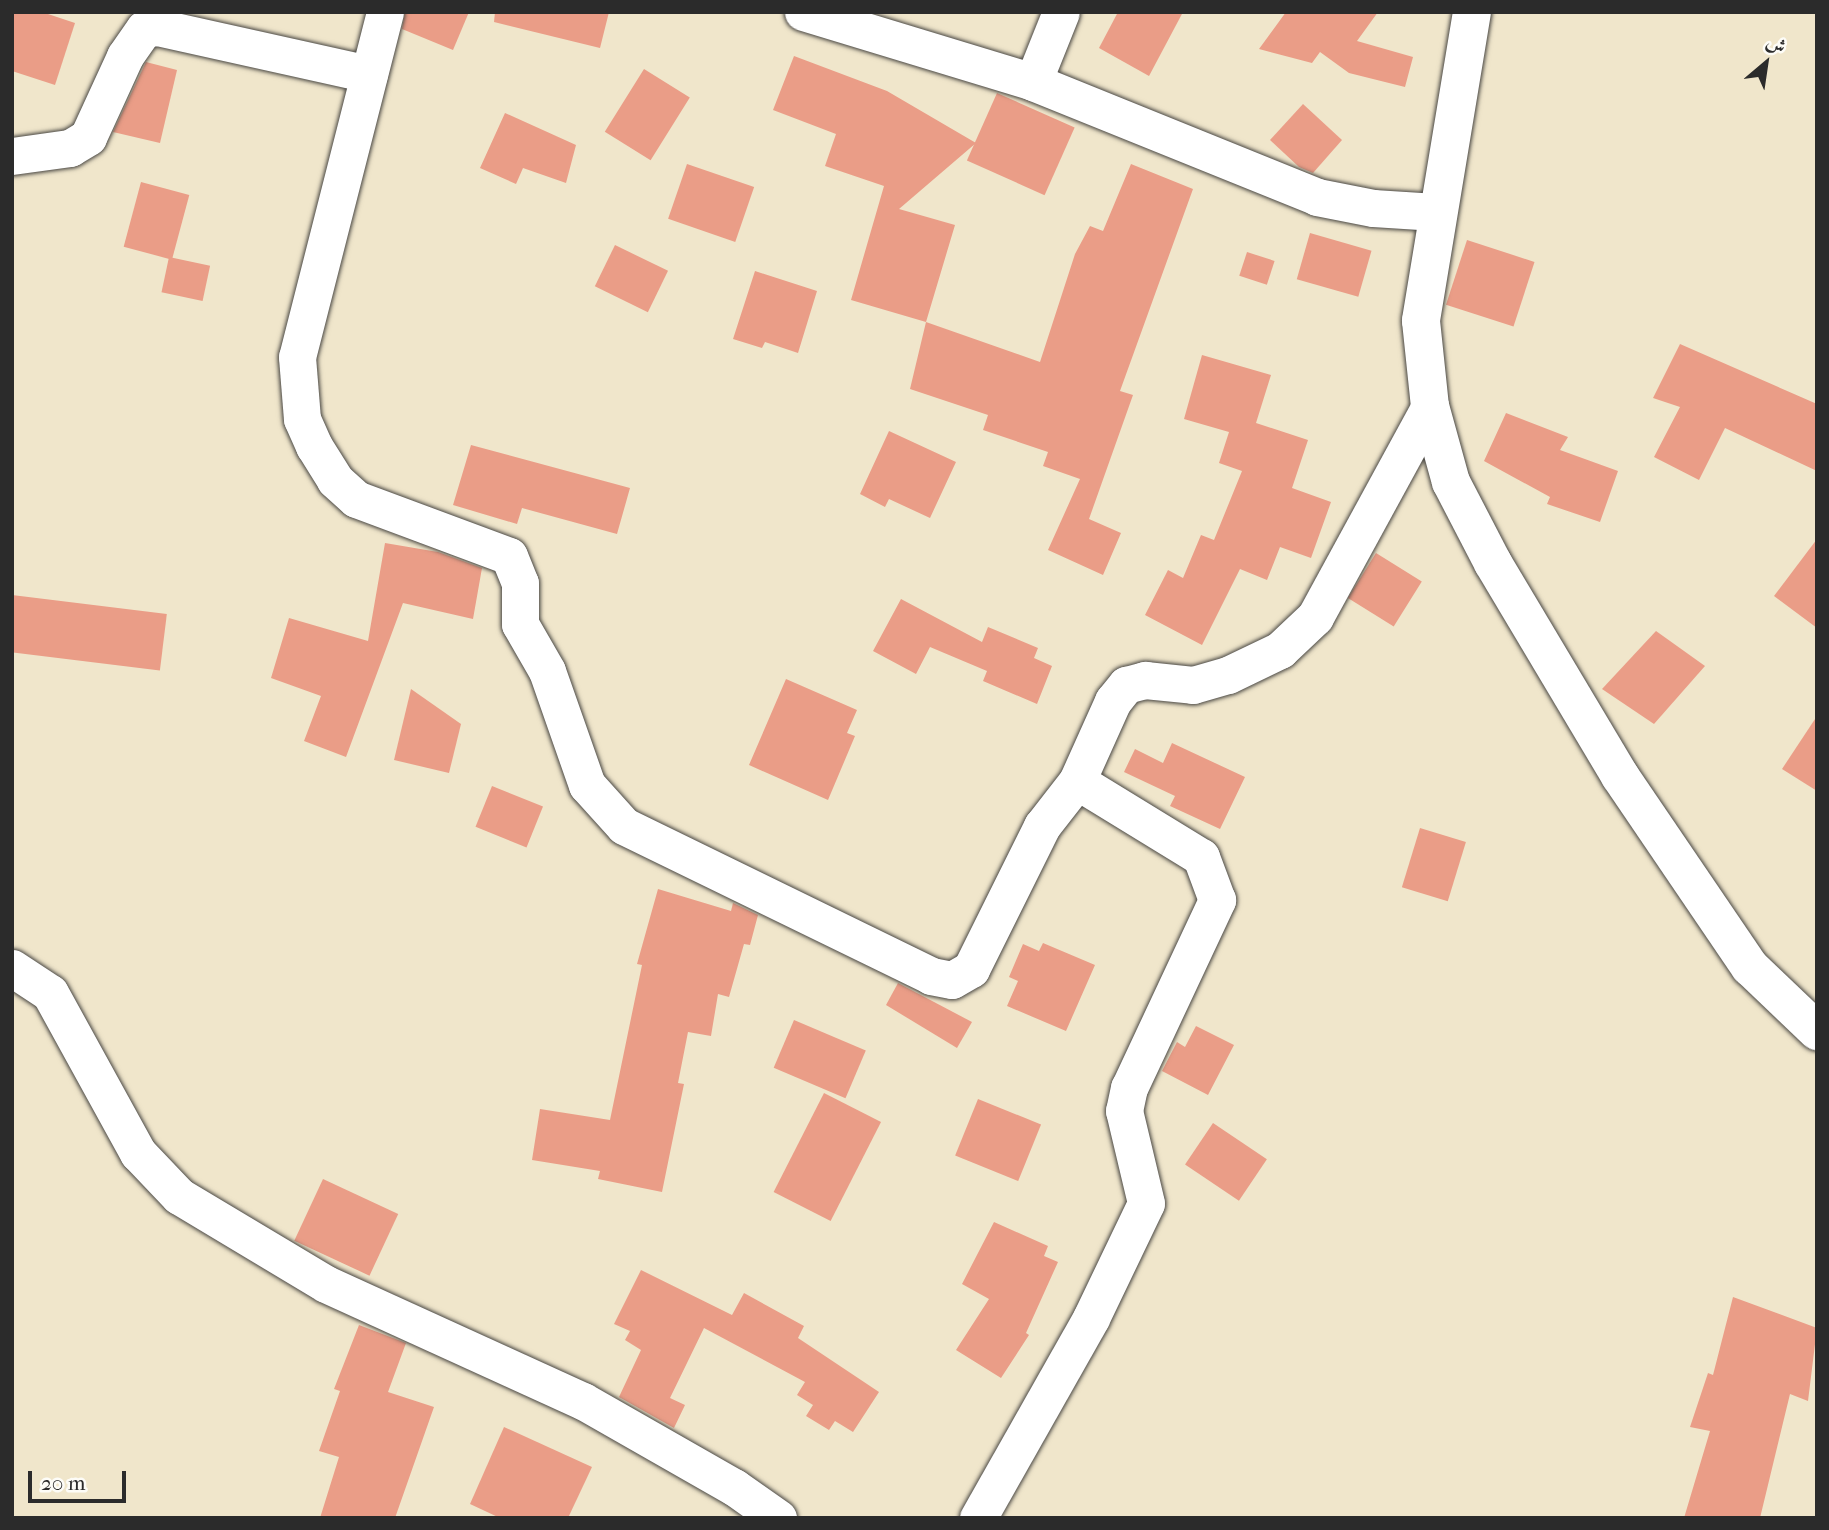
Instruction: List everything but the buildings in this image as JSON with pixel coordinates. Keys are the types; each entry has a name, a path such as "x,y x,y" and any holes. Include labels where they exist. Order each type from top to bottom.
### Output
{"street":[{"path":"384,12 297,357 302,419 335,480 356,499 509,556 520,583 520,624 547,671 587,785 604,808 624,826 930,976 952,980 971,969 1042,826 1077,780 1113,701 1126,685 1145,680 1193,685 1228,675 1280,650 1315,617 1430,406"},
{"path":"803,12 1033,82 1317,197 1373,208 1436,212"},
{"path":"1033,82 1061,12"},
{"path":"1472,12 1436,212 1421,321 1430,406 1451,482 1487,552 1620,776 1750,967 1817,1031"},
{"path":"12,156 70,148 88,137 124,57 144,29 156,27 369,74"},
{"path":"978,1518 1091,1318 1146,1203 1124,1111 1129,1088 1217,900 1201,857 1077,780"},
{"path":"12,968 50,993 138,1153 179,1196 326,1284 583,1401 734,1487 778,1518"}]}
